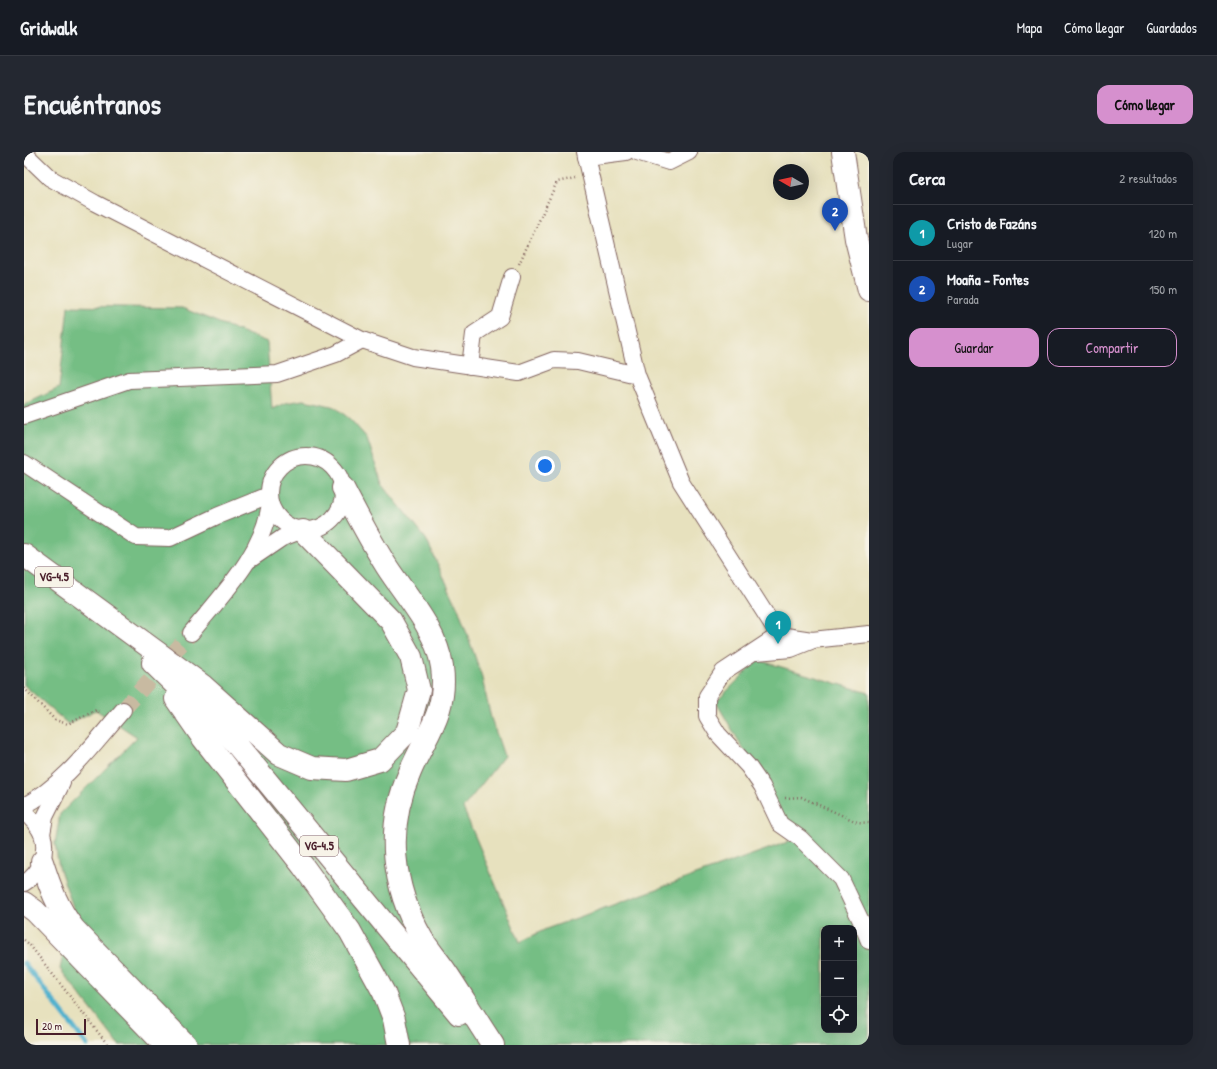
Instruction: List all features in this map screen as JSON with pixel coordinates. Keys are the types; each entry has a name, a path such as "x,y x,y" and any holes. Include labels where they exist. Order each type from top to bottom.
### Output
{"main road":[{"path":"844,152 856,239 869,290"},
{"path":"343,488 382,559 436,641 442,666 444,690 440,710 432,729 412,766 400,797 395,822 394,851 398,879 406,907 423,939 445,970 493,1045"},
{"path":"85,600 203,686 279,754 312,768 319,769 346,770 380,760 407,732 419,690 411,657 391,621 302,531"},
{"name":"VG-4.5","path":"24,555 85,600 145,655 237,745 485,1045"},
{"path":"145,655 203,738 303,866 350,931 384,993 394,1019 399,1045"},
{"path":"42,862 54,897 63,915 186,1045"},
{"path":"24,903 35,911 165,1045"}],"street":[{"path":"24,152 50,178 94,203 362,340 413,357 519,373 554,360 578,361 637,374"},
{"path":"626,152 585,155 637,374 681,482 779,635"},
{"path":"637,152 669,162 689,152"},
{"path":"470,366 474,334 500,317 512,277"},
{"path":"24,416 129,380 277,374 336,354 362,340"},
{"path":"191,633 247,563 260,552 282,538 302,531 312,530 323,526 332,520 339,510 343,500 343,488 339,476 332,466 322,459 309,456 297,457 285,462 276,471 271,482 266,524 247,563"},
{"path":"24,463 136,537 170,538 217,516 270,498"},
{"path":"270,498 274,512 281,521 290,527 302,531"},
{"path":"869,634 812,640 779,635 722,672 707,696 707,716 718,734 751,771 762,786 780,824 800,838 841,879 861,920 869,941"},
{"path":"752,653 791,649 812,640"},
{"path":"24,806 45,793 66,774 118,716"},
{"path":"24,883 36,873 42,862 44,848 42,834 45,817 66,774"},
{"path":"24,812 31,818 42,834"}],"path":[{"path":"512,277 557,182"},
{"path":"24,688 55,720 68,724 96,710 118,716"},
{"path":"768,799 801,797 857,822 869,823"},
{"path":"24,940 29,944 108,1045"}],"green space":[{"path":"68,306 182,308 267,342 272,409 285,403 303,400 335,407 351,420 367,438 382,484 426,539 458,608 481,674 491,718 504,756 463,808 520,942 546,929 796,839 716,702 758,660 869,693 869,1045 119,1045 60,969 73,907 59,867 55,844 60,814 137,737 96,710 68,724 24,685 24,405 59,388"}],"waterway":[{"path":"24,963 87,1045"}],"tunnel":[{"path":"123,710 191,633"}],"place":[{"name":"Moaña - Fontes","path":"835,231"},
{"name":"Cristo de Fazáns","path":"778,644"}]}
